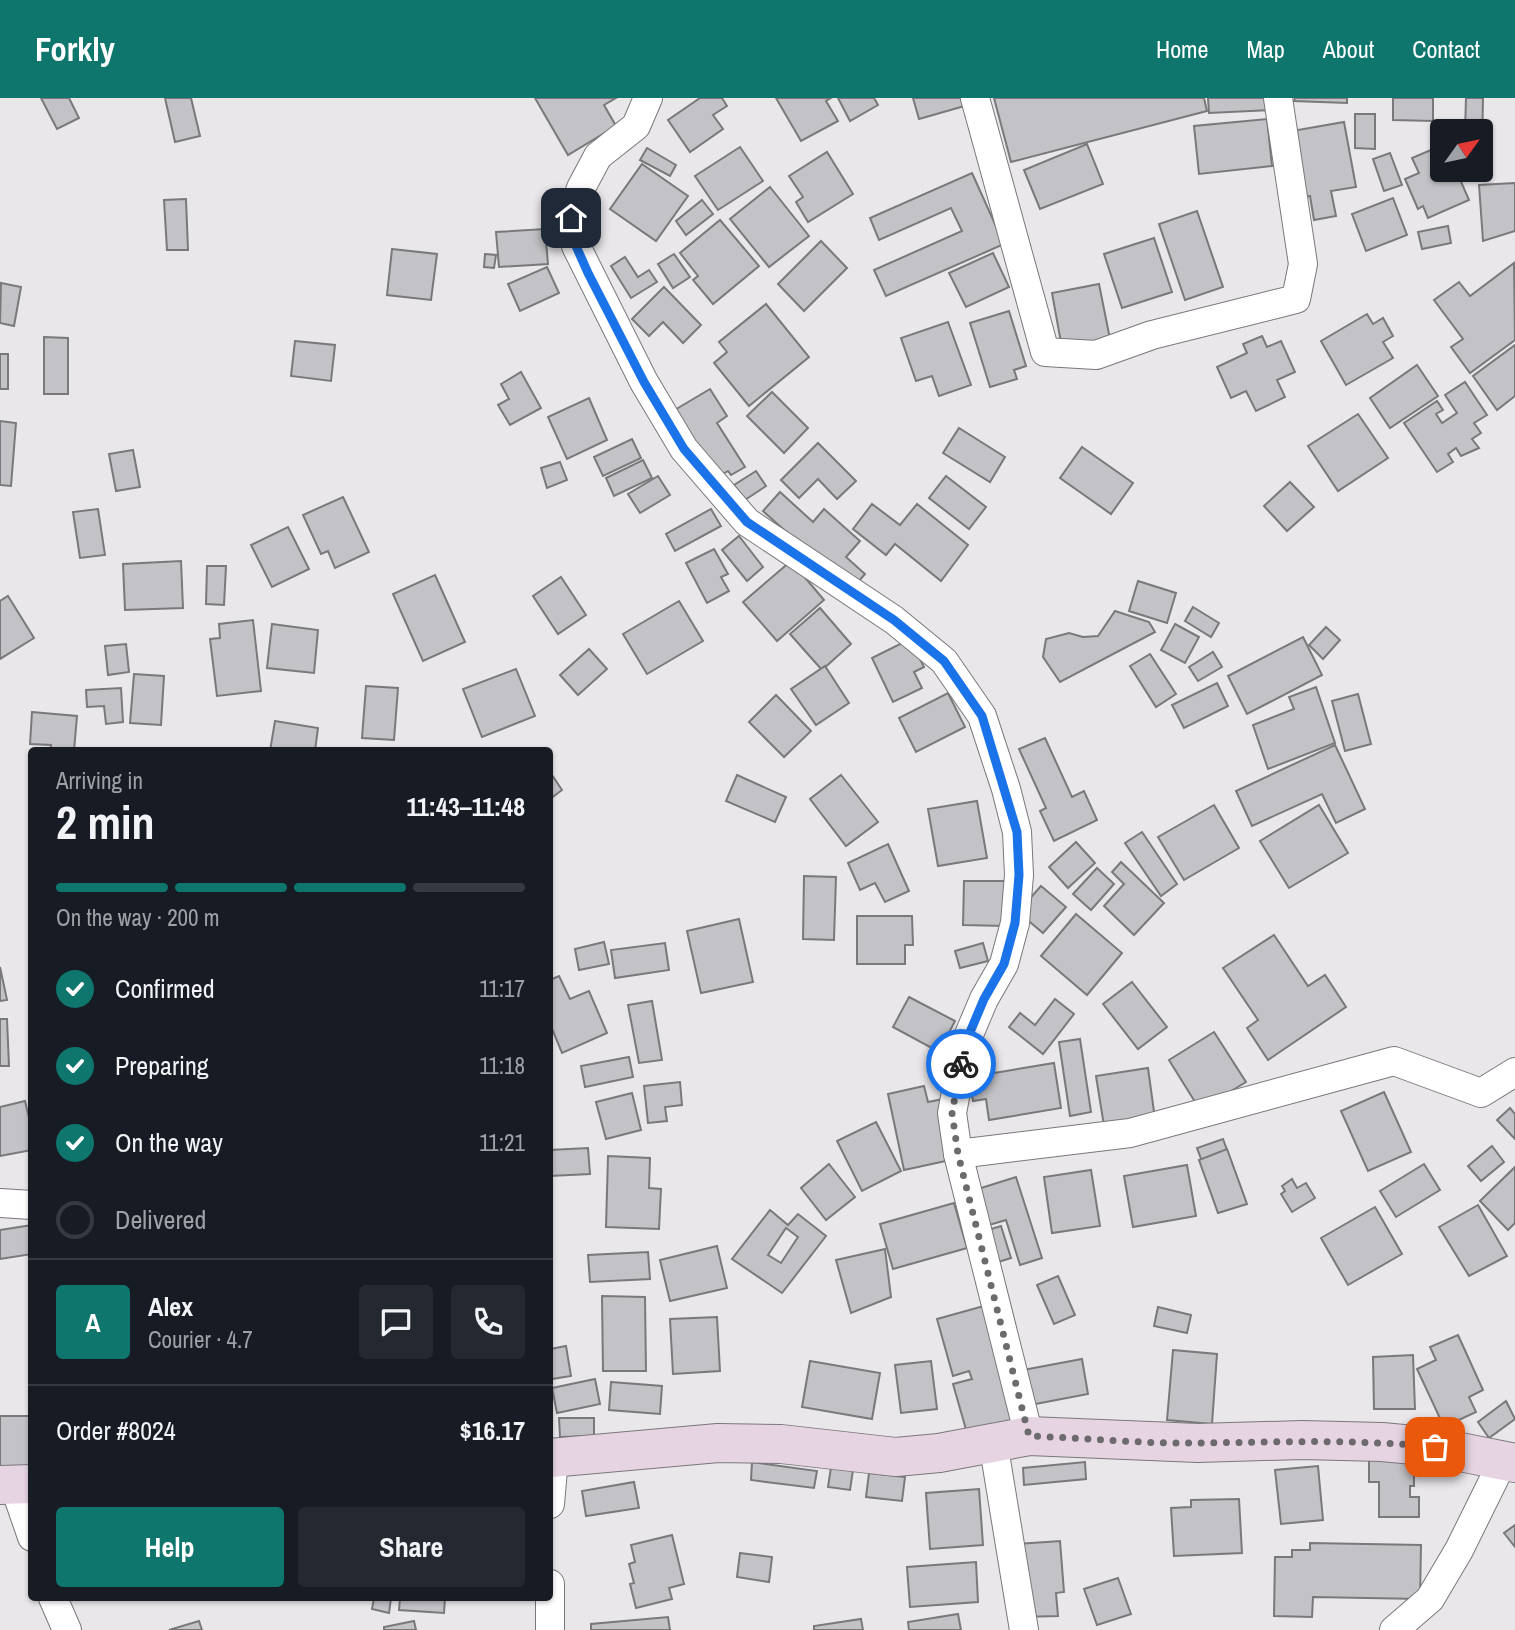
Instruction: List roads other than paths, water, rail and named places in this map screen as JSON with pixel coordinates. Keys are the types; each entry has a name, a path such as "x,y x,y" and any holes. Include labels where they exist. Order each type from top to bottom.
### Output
{"main road":[{"path":"553,1458 718,1443 781,1444 896,1457 939,1454 1011,1439 1198,1443 1302,1440 1382,1442 1435,1447 1509,1462"}],"street":[{"path":"648,98 636,126 598,156 581,188 571,218 576,246 644,382 684,449 747,522 894,620 944,661 982,716 1017,832 1019,875 1015,923 1004,964 984,999 965,1044 952,1113 1011,1439 1024,1630"},
{"path":"975,98 1045,352 1096,355 1152,335 1296,299 1303,264 1278,98"},
{"path":"958,1154 1130,1133 1394,1061 1481,1093 1515,1072"},
{"path":"0,1203 28,1205"},
{"path":"1394,1630 1430,1599 1509,1462"},
{"path":"15,1484 28,1525"},
{"path":"54,1601 67,1630"},
{"path":"550,1601 550,1630"}]}
